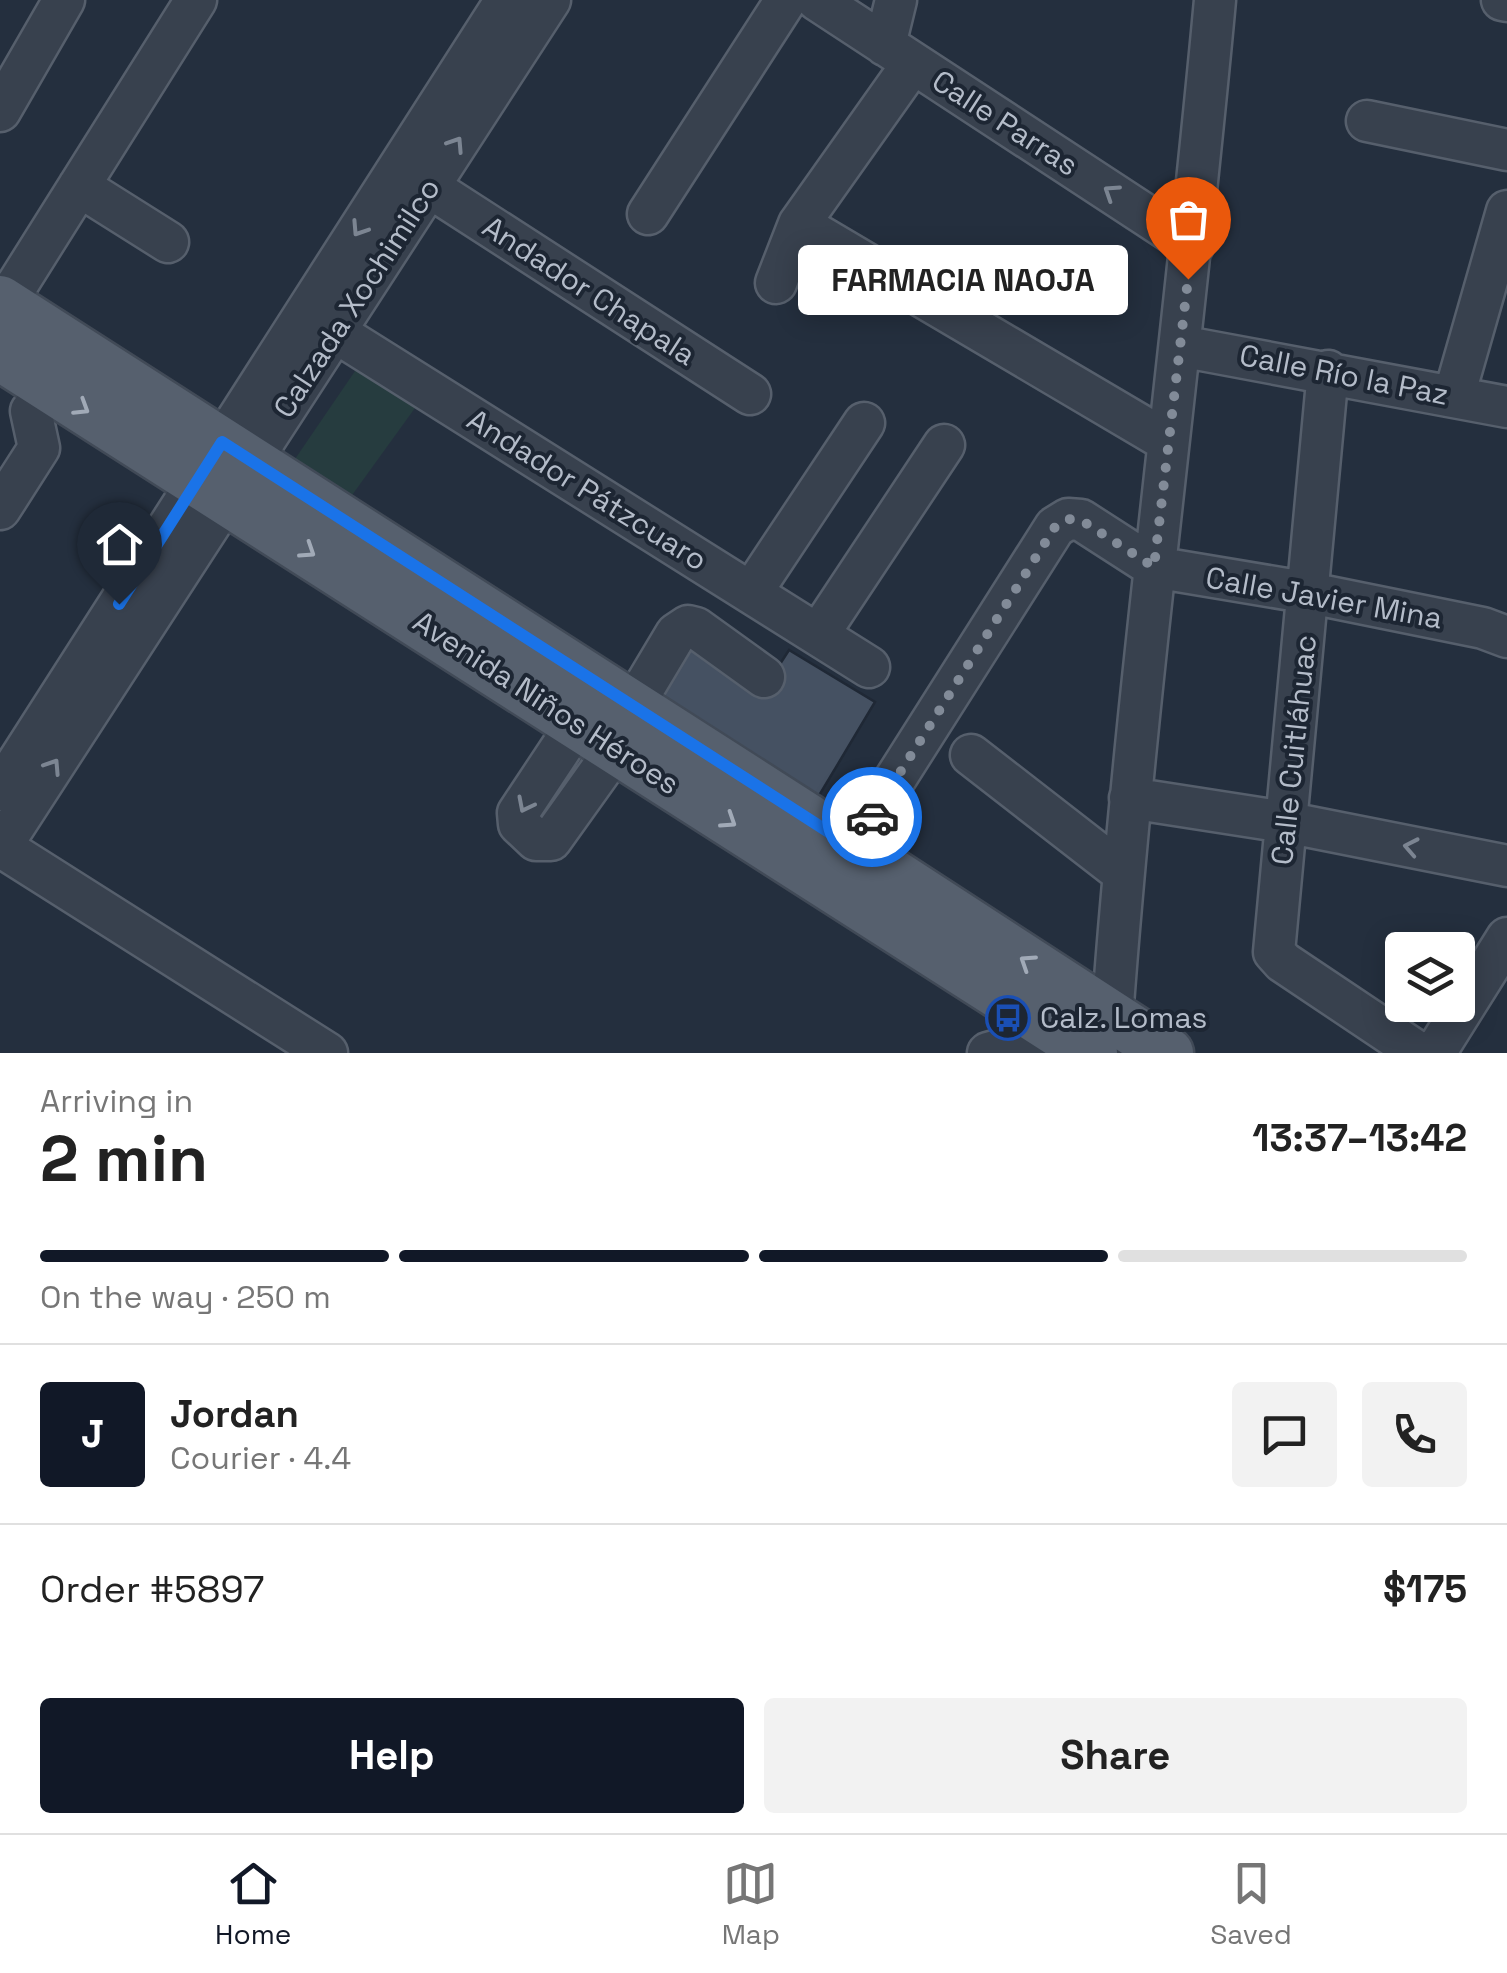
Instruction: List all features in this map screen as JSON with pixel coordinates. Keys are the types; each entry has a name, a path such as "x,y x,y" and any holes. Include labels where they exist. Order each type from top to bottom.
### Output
{"main road":[{"name":"Avenida Niños Héroes","path":"2,302 225,471 1091,1039 1168,1053"},
{"name":"Avenida Niños Héroes","path":"0,354 225,471"},
{"name":"Avenida Niños Héroes","path":"609,726 852,847 1091,1039"}],"street":[{"path":"0,112 64,0"},
{"path":"2,302 196,0"},
{"name":"Calzada Xochimilco","path":"485,67 506,0"},
{"name":"Calzada Xochimilco","path":"0,847 225,471 485,67 550,0"},
{"path":"648,214 786,0"},
{"name":"Calle Parras","path":"817,0 1192,246"},
{"path":"776,282 799,224 899,54 896,0"},
{"path":"988,1053 1091,1039 1123,874 1215,0"},
{"path":"1367,122 1507,150"},
{"name":"Andador Chapala","path":"414,177 750,394"},
{"path":"80,186 168,242"},
{"path":"1454,396 1507,213"},
{"path":"799,224 1167,441"},
{"name":"Andador Pátzcuaro","path":"320,322 869,667"},
{"name":"Calle Río la Paz","path":"1180,346 1507,406"},
{"name":"Calle Cuitláhuac","path":"1328,371 1274,952 1283,962 1419,1053"},
{"path":"0,509 39,448 31,411"},
{"path":"751,593 864,423"},
{"path":"818,635 944,445"},
{"name":"Calzada Xochimilco","path":"0,790 225,471"},
{"name":"Calle Javier Mina","path":"852,847 1055,527 1068,519 1081,520 1154,567 1310,592 1484,628 1507,637"},
{"path":"609,726 676,634 688,626 764,677"},
{"path":"971,755 1123,874"},
{"path":"1130,798 1286,822 1507,866"},
{"path":"0,847 327,1053"},
{"path":"1435,1053 1507,938"}],"green space":[{"path":"368,352 428,390 350,498 295,459"}],"building":[{"path":"678,637 762,692 789,650 875,702 808,814 638,701"}],"way so far":[{"path":"872,817 1055,527 1068,519 1081,520 1154,567 1188,279"}],"place":[{"name":"FARMACIA NAOJA","path":"1188,279"},
{"name":"Calz. Lomas","path":"1008,1018"}],"route":[{"path":"119,604 222,442 852,847 872,817"}]}
